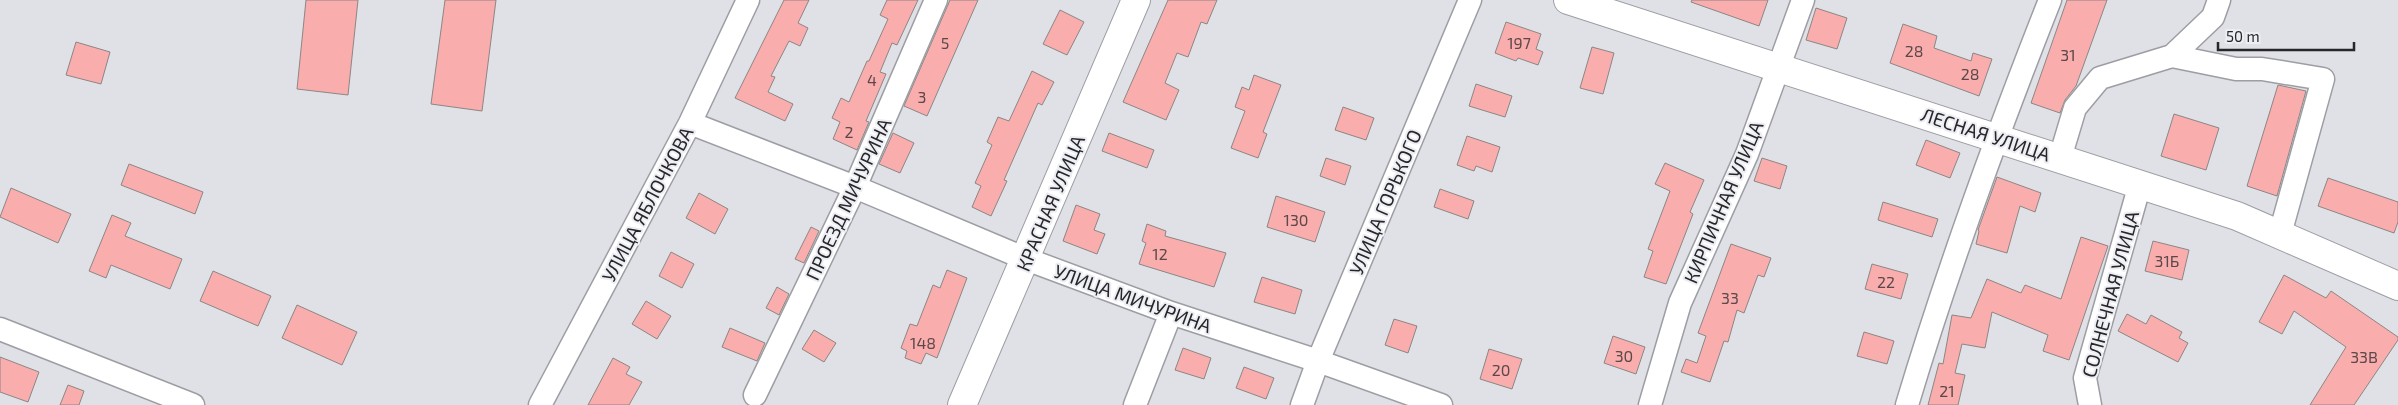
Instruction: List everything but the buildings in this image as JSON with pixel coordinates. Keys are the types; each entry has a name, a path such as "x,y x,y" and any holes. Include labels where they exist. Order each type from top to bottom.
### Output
{"street":[{"name":"УЛИЦА ЯБЛОЧКОВА","path":"540,405 690,123 748,0"},
{"name":"ПРОЕЗД МИЧУРИНА","path":"755,395 855,187 936,0"},
{"name":"КРАСНАЯ УЛИЦА","path":"962,405 1136,0"},
{"name":"УЛИЦА ГОРЬКОГО","path":"1302,405 1318,361 1470,0"},
{"name":"ЛЕСНАЯ УЛИЦА","path":"1568,0 2237,216 2398,286"},
{"name":"КИРПИЧНАЯ УЛИЦА","path":"1650,405 1680,303 1746,154 1803,0"},
{"path":"1907,405 1936,307 1996,137 2050,0"},
{"path":"2060,158 2075,108 2100,78 2172,56 2213,17 2219,0"},
{"path":"2172,56 2236,68 2323,79 2280,234"},
{"name":"УЛИЦА МИЧУРИНА","path":"690,123 855,187 1026,259 1171,312 1318,361 1441,405"},
{"name":"СОЛНЕЧНАЯ УЛИЦА","path":"2090,405 2085,378 2140,184"},
{"path":"1134,405 1171,312"},
{"path":"0,328 167,400 193,405"}]}
